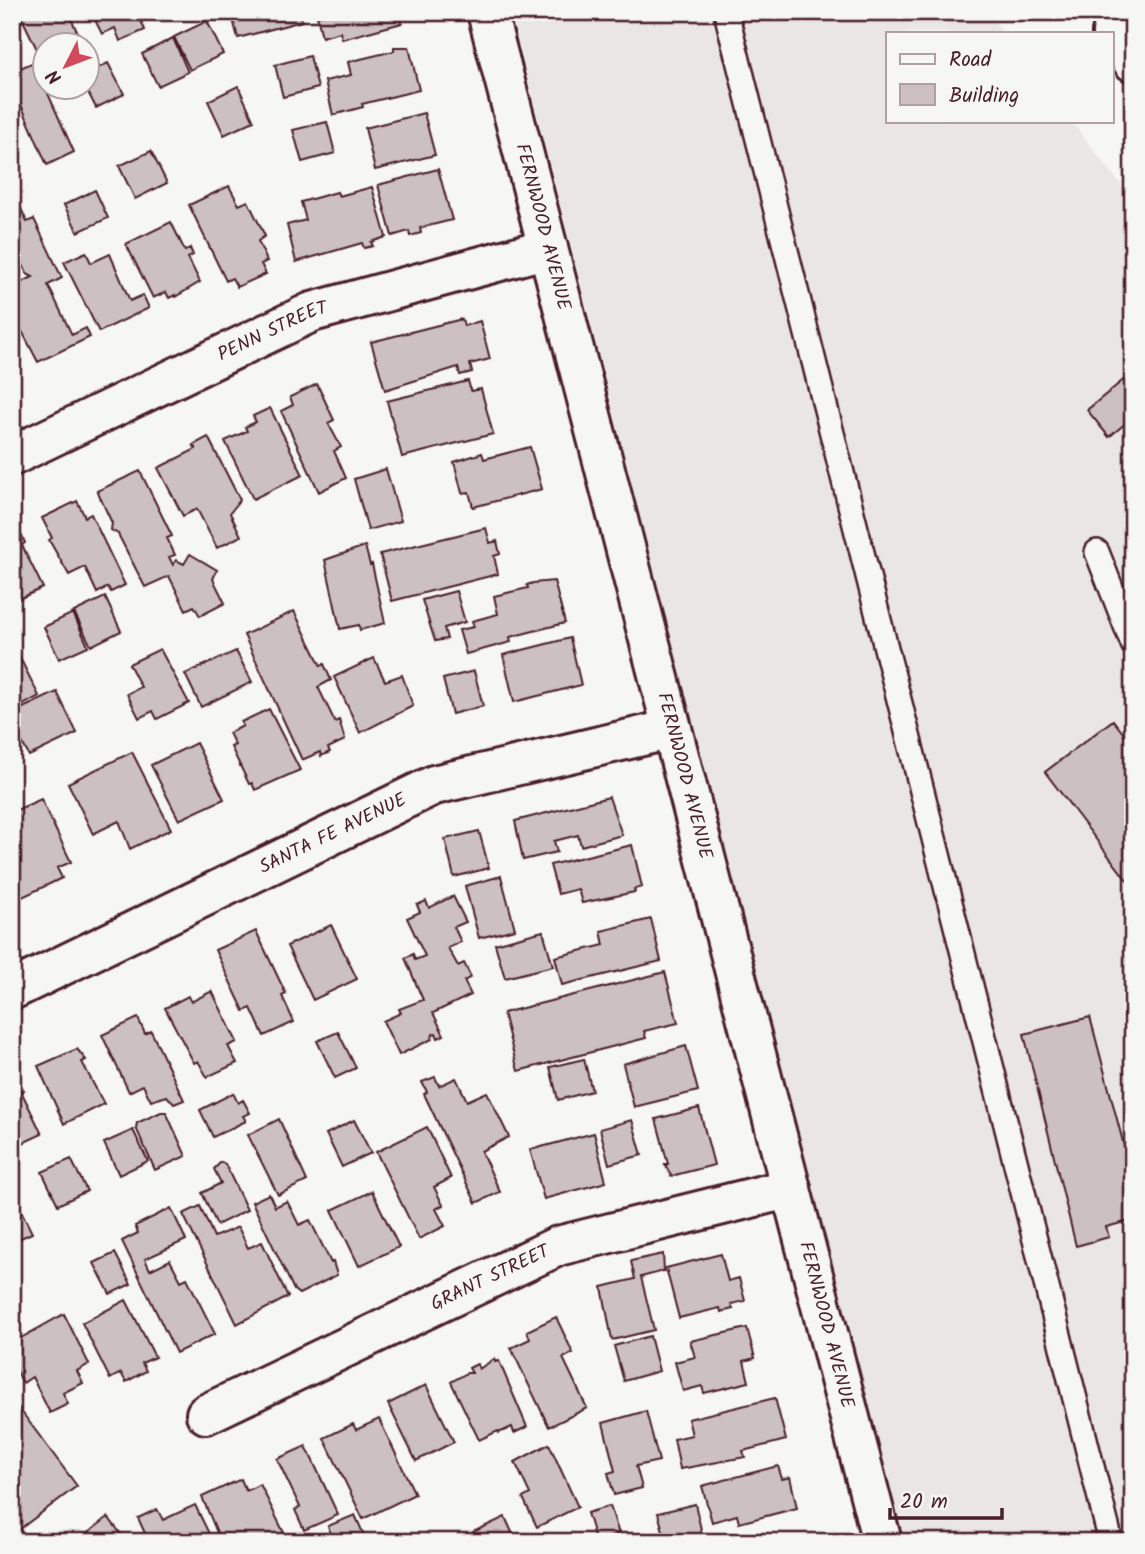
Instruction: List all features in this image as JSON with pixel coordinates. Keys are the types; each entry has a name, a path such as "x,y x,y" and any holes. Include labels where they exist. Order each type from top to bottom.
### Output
{"street":[{"name":"FERNWOOD AVENUE","path":"487,12 882,1542"},
{"path":"1096,12 1111,32"},
{"path":"1114,36 1133,62"},
{"name":"PENN STREET","path":"12,456 312,312 548,248"},
{"name":"SANTA FE AVENUE","path":"12,990 434,785 672,729"},
{"name":"GRANT STREET","path":"206,1413 558,1246 791,1188"}],"lane":[{"path":"726,12 1111,1542"},
{"path":"1097,552 1133,645"}],"shaded area":[{"path":"511,12 987,12 1002,32 886,32 886,122 1072,122 1133,200 1133,1542 904,1542"}],"building":[{"path":"19,12 68,12 77,32 32,32 32,39"},
{"path":"91,12 145,12 139,16 145,30 120,41 115,28 102,34"},
{"path":"231,12 299,12 302,21 238,38"},
{"path":"330,12 399,12 402,23 342,39 340,32 322,37 317,16"},
{"path":"207,21 223,54 190,70 174,37"},
{"path":"173,38 188,72 158,86 142,54"},
{"path":"394,47 409,47 419,90 362,104 363,107 333,115 325,81 351,75 348,62 394,51"},
{"path":"12,56 18,69 32,63 32,102 52,102 74,152 47,165 12,84"},
{"path":"310,56 318,88 283,97 275,65"},
{"path":"108,63 124,94 96,108 93,102 102,102 102,66"},
{"path":"238,86 254,121 224,135 208,101"},
{"path":"424,113 435,155 375,170 365,128"},
{"path":"327,122 335,153 302,162 293,130"},
{"path":"151,151 167,183 135,199 119,166"},
{"path":"438,169 452,220 420,228 421,233 410,236 409,231 392,236 378,185"},
{"path":"229,186 239,205 248,201 265,236 258,241 267,261 261,264 266,274 237,287 232,278 226,281 189,205"},
{"path":"372,187 386,237 371,242 373,246 364,248 362,243 296,262 287,225 306,220 301,202 337,192 339,196"},
{"path":"95,190 108,218 78,232 64,205"},
{"path":"13,191 27,222 34,219 62,278 48,285 72,335 86,328 90,337 38,362 12,312 12,287 33,277 27,274 21,260 16,262 12,254"},
{"path":"171,222 185,251 190,248 193,255 188,258 200,282 175,297 169,298 166,292 153,298 126,244"},
{"path":"86,252 91,263 110,254 130,301 143,295 149,308 99,332 64,262"},
{"path":"462,319 464,326 480,321 490,359 470,364 472,372 460,375 458,367 385,390 371,342"},
{"path":"1133,372 1133,428 1127,422 1109,437 1087,410"},
{"path":"468,381 471,391 481,389 493,434 402,457 387,401"},
{"path":"317,384 334,420 328,423 341,447 334,451 346,478 319,492 281,411 293,405 290,397"},
{"path":"270,408 303,475 253,499 225,441 247,431 245,427 256,422 253,416"},
{"path":"208,437 240,500 230,513 241,536 217,548 197,509 183,516 158,468 196,449 193,445"},
{"path":"530,447 542,489 473,507 469,492 462,493 454,462 482,453 484,459"},
{"path":"386,469 401,521 368,530 354,479"},
{"path":"140,471 172,536 167,538 175,555 169,557 173,565 176,560 184,564 190,554 217,570 213,579 225,603 200,616 194,606 186,610 169,576 145,587 118,534 111,530 112,523 97,491"},
{"path":"77,501 85,517 91,514 125,585 111,592 108,587 97,593 85,567 69,575 49,540 52,538 42,518"},
{"path":"486,528 490,543 497,541 500,554 494,556 498,574 392,601 380,554"},
{"path":"16,531 19,538 22,536 25,543 22,545 43,588 12,602 12,533"},
{"path":"365,546 370,565 372,564 385,623 360,630 359,625 340,629 325,560"},
{"path":"554,581 565,623 510,637 511,642 466,654 459,630 474,627 472,621 498,614 494,596 528,588 527,585 533,583"},
{"path":"456,591 465,622 444,628 447,639 435,641 422,600"},
{"path":"105,597 121,631 91,646 74,612"},
{"path":"294,611 321,666 324,664 331,680 318,687 335,722 339,720 345,740 328,748 330,752 321,756 320,752 302,760 244,635"},
{"path":"73,613 88,646 59,659 44,627"},
{"path":"570,638 581,685 514,702 503,655"},
{"path":"12,642 39,696 12,711"},
{"path":"160,649 189,703 157,719 153,711 139,718 127,694 141,687 129,664"},
{"path":"236,651 252,682 201,707 185,674"},
{"path":"374,658 385,681 402,675 413,706 360,733 334,677"},
{"path":"474,671 483,706 452,714 443,679"},
{"path":"57,692 77,733 29,756 12,723 12,713"},
{"path":"269,709 300,770 255,790 252,783 249,784 231,747 235,745 229,733 243,726 241,722"},
{"path":"1113,720 1133,746 1133,888 1045,772"},
{"path":"196,743 224,799 179,820 151,765"},
{"path":"132,752 171,829 130,849 119,821 93,834 68,783"},
{"path":"609,797 622,835 581,846 578,835 554,841 557,852 523,860 515,821"},
{"path":"41,799 71,862 57,868 62,878 12,902 12,812"},
{"path":"479,831 489,868 454,877 445,839"},
{"path":"632,845 642,887 634,889 635,892 582,903 578,889 558,894 550,865"},
{"path":"501,876 515,929 479,938 465,886"},
{"path":"453,896 466,922 454,927 461,942 448,948 458,966 464,963 471,977 464,981 471,995 433,1013 444,1035 438,1038 436,1033 433,1034 432,1039 399,1055 383,1021 401,1013 399,1009 423,1000 405,958 413,954 415,960 425,956 407,918 420,912 417,905 426,901 429,908"},
{"path":"651,919 661,961 562,985 555,957 604,945 601,931"},
{"path":"331,925 357,979 313,1000 287,946"},
{"path":"256,931 286,994 282,996 294,1022 264,1036 251,1008 244,1011 215,950"},
{"path":"543,931 553,966 505,978 495,944"},
{"path":"665,972 678,1023 644,1031 646,1038 518,1071 503,1013"},
{"path":"212,991 237,1042 228,1046 237,1063 207,1077 198,1061 194,1063 165,1008 188,996 191,1002"},
{"path":"1090,1017 1133,1180 1133,1220 1106,1227 1109,1237 1076,1246 1024,1034"},
{"path":"138,1018 145,1034 151,1031 184,1100 174,1104 167,1096 151,1101 143,1085 129,1092 102,1035"},
{"path":"338,1032 356,1068 335,1078 317,1041"},
{"path":"686,1046 698,1091 634,1107 623,1064"},
{"path":"77,1049 86,1060 82,1062 104,1104 64,1124 38,1066"},
{"path":"584,1059 592,1091 558,1100 550,1067"},
{"path":"15,1077 24,1090 21,1091 42,1134 12,1148 12,1079"},
{"path":"435,1077 439,1086 456,1078 467,1101 487,1092 509,1137 481,1151 500,1192 476,1203 424,1094 427,1092 422,1082"},
{"path":"233,1093 238,1103 243,1100 250,1113 243,1116 246,1121 213,1137 200,1110"},
{"path":"699,1108 714,1165 671,1176 665,1164 668,1164 656,1119"},
{"path":"166,1112 186,1156 155,1170 136,1128 137,1123"},
{"path":"279,1119 307,1181 278,1195 248,1135"},
{"path":"354,1120 371,1153 342,1167 326,1134"},
{"path":"632,1120 642,1155 609,1164 600,1129"},
{"path":"427,1127 451,1178 434,1187 443,1205 436,1209 445,1226 419,1239 376,1152"},
{"path":"133,1130 148,1161 119,1175 104,1143"},
{"path":"594,1133 606,1182 544,1199 530,1150"},
{"path":"71,1159 87,1191 58,1205 42,1172"},
{"path":"221,1162 225,1164 247,1210 217,1225 202,1193 221,1183 214,1169"},
{"path":"372,1191 399,1247 359,1266 332,1210"},
{"path":"12,1192 32,1233 12,1242"},
{"path":"269,1194 275,1207 287,1201 299,1225 310,1220 331,1263 333,1262 337,1275 299,1294 294,1290 252,1202"},
{"path":"200,1206 214,1237 238,1227 248,1248 262,1242 288,1297 237,1324 183,1214"},
{"path":"171,1208 186,1240 145,1259 150,1270 170,1260 181,1281 187,1278 215,1334 176,1353 122,1241 138,1233 135,1226"},
{"path":"115,1253 131,1284 110,1294 94,1263"},
{"path":"663,1254 664,1271 641,1277 654,1330 612,1340 602,1287 635,1279 631,1261"},
{"path":"721,1254 728,1281 739,1278 745,1301 731,1304 733,1309 721,1312 720,1308 679,1318 666,1268"},
{"path":"126,1300 155,1357 142,1363 146,1371 126,1382 121,1373 110,1379 82,1323"},
{"path":"64,1314 89,1364 77,1371 83,1383 63,1393 68,1404 50,1413 32,1377 23,1383 12,1362 12,1343"},
{"path":"556,1317 573,1353 563,1358 587,1408 549,1427 511,1348 530,1339 527,1331"},
{"path":"747,1328 755,1358 744,1361 749,1382 704,1393 702,1386 683,1391 675,1362 695,1357 690,1341"},
{"path":"650,1336 659,1371 624,1381 614,1346"},
{"path":"494,1359 495,1362 499,1361 527,1427 514,1433 512,1427 479,1440 451,1382 472,1373 469,1368 477,1364 479,1369"},
{"path":"426,1385 454,1442 416,1461 388,1404"},
{"path":"775,1398 786,1440 743,1451 745,1457 680,1469 674,1439 692,1435 688,1419"},
{"path":"12,1399 77,1486 12,1535"},
{"path":"646,1411 659,1461 636,1466 642,1488 614,1495 608,1473 615,1471 603,1423"},
{"path":"379,1419 415,1494 363,1519 324,1438 353,1424 356,1430"},
{"path":"549,1444 578,1507 537,1527 523,1498 530,1494 515,1462"},
{"path":"306,1446 338,1515 304,1530 295,1510 300,1507 277,1459"},
{"path":"778,1466 782,1479 790,1477 797,1508 739,1523 737,1515 712,1522 702,1486"},
{"path":"241,1479 246,1491 260,1484 285,1535 280,1537 282,1542 221,1542 202,1497"},
{"path":"695,1504 704,1542 666,1542 658,1513"},
{"path":"195,1505 213,1542 149,1542 138,1518 157,1509 163,1520"},
{"path":"610,1506 619,1534 596,1542 587,1513"},
{"path":"355,1515 367,1542 334,1542 328,1526"},
{"path":"108,1517 127,1542 80,1542 79,1540"},
{"path":"505,1517 516,1541 477,1542 473,1532"}]}
